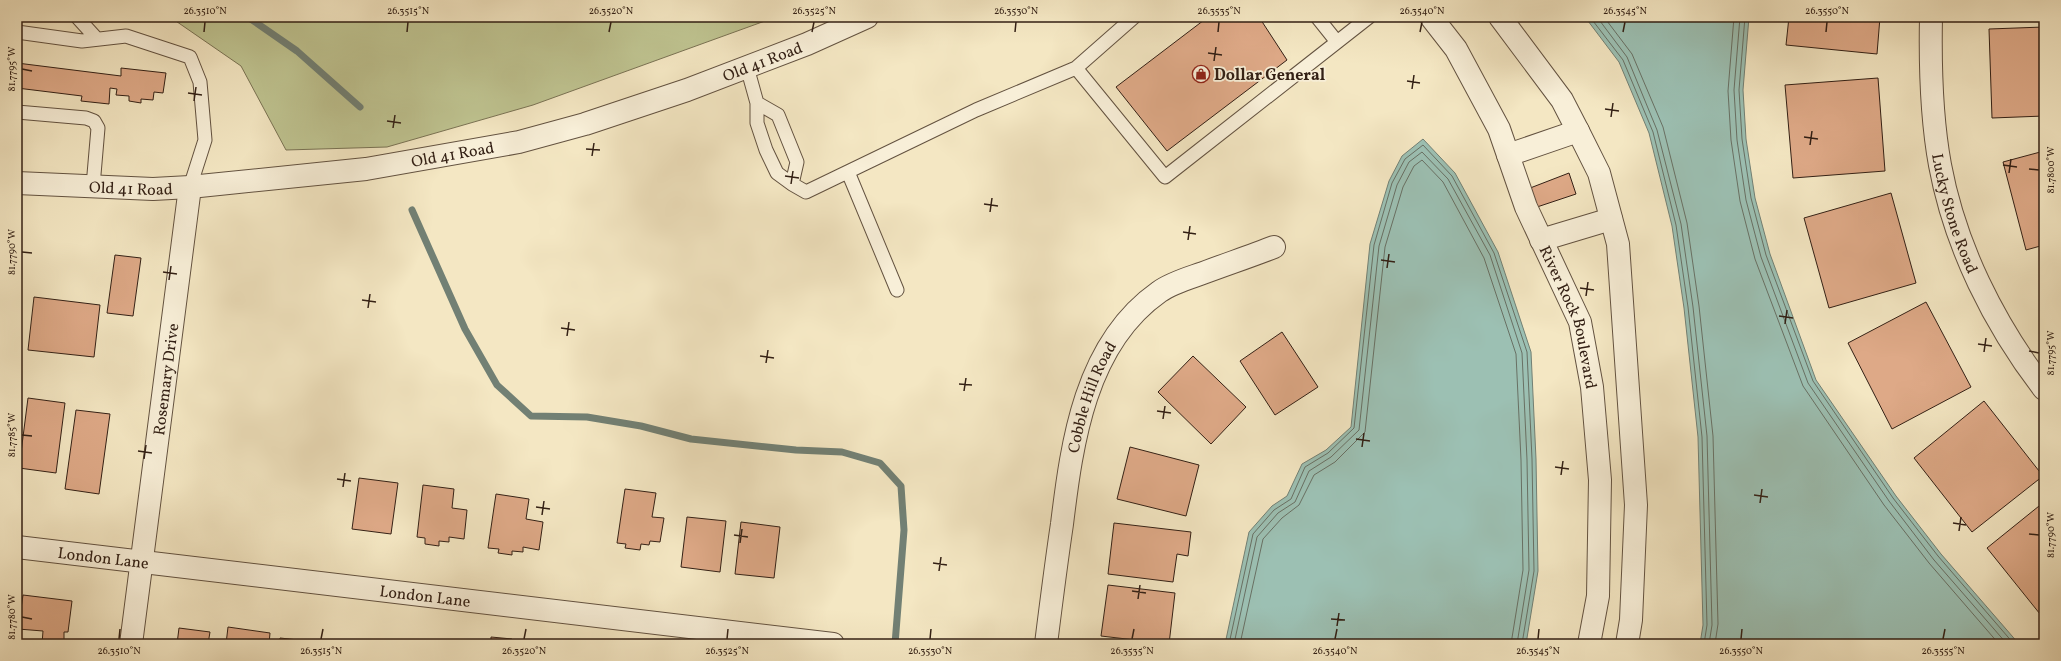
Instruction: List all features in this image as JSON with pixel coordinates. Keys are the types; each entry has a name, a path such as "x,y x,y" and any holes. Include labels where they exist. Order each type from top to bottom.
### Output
{"street":[{"name":"Old 41 Road","path":"17,183 153,189 190,187 366,169 519,142 592,122 687,90 807,44 867,17"},
{"name":"River Rock Boulevard","path":"1431,17 1456,49 1499,129 1526,207 1580,322 1592,387 1600,480 1598,596 1589,644"},
{"path":"1500,17 1562,100 1599,173 1618,244 1636,505 1631,620 1627,644"},
{"name":"Lucky Stone Road","path":"1931,17 1930,62 1934,125 1940,166 1951,211 1981,288 2026,366 2044,389"},
{"path":"1508,155 1578,131"},
{"name":"Rosemary Drive","path":"131,644 190,187"},
{"path":"1541,240 1611,219"},
{"name":"Cobble Hill Road","path":"1046,644 1070,463 1077,425 1087,392 1117,335 1137,310 1160,291 1186,279 1274,247"},
{"name":"London Lane","path":"17,547 314,581 833,644"}],"lane":[{"path":"77,17 97,39"},
{"path":"747,67 757,103 757,123 766,150 777,173 806,192 976,110 1076,68 1134,17"},
{"path":"1317,17 1337,42"},
{"path":"1076,68 1165,177 1369,17"},
{"path":"17,32 82,41 126,36 190,57 200,82 205,140 190,187"},
{"path":"757,103 778,115 797,162 792,184"},
{"path":"17,112 86,118 94,121 98,128 93,186"},
{"path":"848,172 897,290"}],"green space":[{"path":"170,17 776,17 533,105 387,147 286,150 241,66"}],"water":[{"path":"1585,17 1749,17 1743,90 1746,139 1755,198 1770,254 1816,380 1896,496 1941,554 2019,644 1700,644 1703,625 1698,437 1684,308 1672,226 1649,133 1619,62"},
{"path":"1423,139 1455,173 1498,252 1531,352 1536,459 1538,571 1526,644 1225,644 1249,532 1272,506 1287,496 1302,464 1326,450 1351,427 1370,244 1389,181 1402,156"}],"building":[{"name":"Dollar General","path":"1208,17 1259,17 1287,60 1167,151 1116,87"},
{"path":"1789,17 1880,17 1877,54 1786,45"},
{"path":"2044,27 2044,116 1992,118 1989,29"},
{"path":"17,63 121,76 121,68 166,73 163,93 154,92 153,100 141,99 141,103 129,101 129,96 116,95 117,89 110,88 109,104 81,101 82,96 17,88"},
{"path":"1878,78 1885,171 1793,178 1785,85"},
{"path":"2044,151 2044,245 2026,250 2003,162"},
{"path":"1569,173 1576,194 1531,209 1525,190"},
{"path":"1891,193 1916,283 1829,308 1804,218"},
{"path":"115,255 141,258 133,316 107,313"},
{"path":"17,271 21,272 17,302"},
{"path":"34,297 100,305 94,357 28,350"},
{"path":"1926,302 1971,387 1892,429 1848,343"},
{"path":"1282,332 1318,387 1275,415 1240,361"},
{"path":"1193,356 1246,407 1211,444 1158,392"},
{"path":"28,398 65,403 56,473 19,468"},
{"path":"1984,401 2043,476 1972,532 1914,458"},
{"path":"76,410 110,414 99,494 65,489"},
{"path":"1130,447 1199,465 1186,516 1117,499"},
{"path":"359,478 398,483 391,534 352,529"},
{"path":"423,485 454,489 452,508 467,510 464,539 449,537 449,542 439,541 439,546 425,544 425,538 417,537"},
{"path":"625,489 656,493 652,517 664,518 660,542 650,541 649,545 641,544 640,550 625,548 626,544 617,543"},
{"path":"496,494 529,499 526,519 543,522 539,550 523,547 523,552 512,551 512,555 498,553 499,549 488,548"},
{"path":"2044,502 2044,619 1987,548"},
{"path":"687,517 726,521 720,572 681,567"},
{"path":"741,522 780,527 774,578 735,574"},
{"path":"1114,523 1191,532 1188,556 1177,554 1173,582 1108,574"},
{"path":"1108,585 1175,593 1169,644 1101,636"},
{"path":"23,595 72,601 68,632 64,632 64,644 42,644 43,631 18,629"},
{"path":"228,627 270,633 269,644 226,644"},
{"path":"179,628 210,632 208,644 177,644"},
{"path":"491,637 512,639 512,644 491,644"},
{"path":"280,638 326,643 326,644 279,644"}],"waterway":[{"path":"248,17 297,51 360,107"},
{"path":"412,210 465,329 497,385 531,416 587,417 641,426 691,439 796,450 842,452 880,463 901,486 904,530 895,644"}],"place":[{"name":"Dollar General","path":"1201,74"}]}
